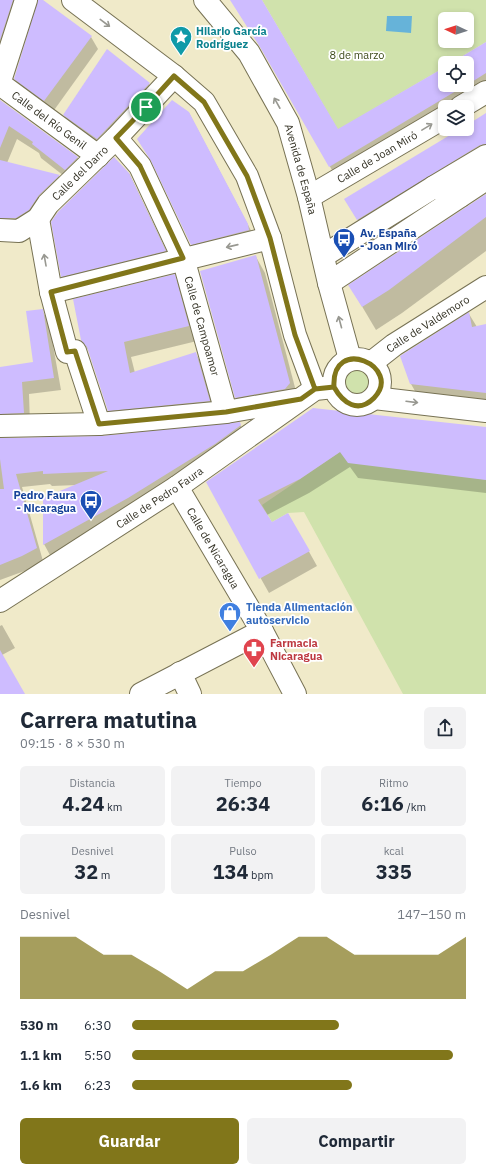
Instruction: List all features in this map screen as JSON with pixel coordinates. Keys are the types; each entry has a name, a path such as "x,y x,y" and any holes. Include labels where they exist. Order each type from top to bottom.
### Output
{"street":[{"path":"0,82 26,0"},
{"path":"73,0 174,76 204,102 247,176 270,238 295,335 317,392"},
{"name":"Avenida de España","path":"205,0 249,53 288,123 309,197 329,283 350,359"},
{"name":"Calle del Darro","path":"38,219 48,204 116,138 174,76"},
{"name":"Calle del Río Genil","path":"0,82 98,156"},
{"path":"473,100 486,92"},
{"name":"Calle de Joan Miró","path":"309,197 438,121"},
{"name":"Calle de Campoamor","path":"116,138 140,166 183,258 226,412"},
{"path":"323,256 486,156"},
{"path":"329,283 486,179"},
{"path":"434,187 460,196"},
{"path":"0,230 19,231 38,219 51,292 67,352 75,351 99,424"},
{"path":"51,292 183,258 270,238"},
{"name":"Calle de Valdemoro","path":"371,364 394,345 486,287"},
{"path":"0,426 99,424 226,412 317,392 333,379 337,369 350,359 363,359 371,364 380,377 378,391 374,398 364,404 356,405 347,403 340,399 317,392"},
{"name":"Calle de Pedro Faura","path":"0,600 177,487 317,392"},
{"path":"374,398 486,411"},
{"name":"Calle de Nicaragua","path":"177,487 262,630 295,694"},
{"path":"141,694 262,630"},
{"path":"180,673 190,694"}],"green space":[{"name":"8 de marzo","path":"262,0 486,0 486,42 463,56 438,56 438,71 338,130"},
{"path":"358,369 367,373 371,382 367,391 358,395 349,391 345,382 349,373"},
{"path":"340,452 486,480 486,694 403,694 304,512 288,513 272,522 262,505"}],"water":[{"path":"387,16 412,16 411,33 386,31"}],"building":[{"path":"0,0 13,0 0,40"},
{"path":"38,0 43,0 92,36 44,101 14,79"},
{"path":"230,0 262,0 338,129 438,71 438,92 454,92 441,100 438,100 438,102 329,167 260,47"},
{"path":"486,42 486,73 474,81 474,56 463,56"},
{"path":"107,49 150,83 97,139 63,115"},
{"path":"0,100 78,157 65,170 32,144 33,142 9,126 0,148"},
{"path":"172,100 189,112 248,224 249,230 191,245 151,161 137,139"},
{"path":"486,113 486,144 480,145 357,220 344,199 448,136 474,136 474,121"},
{"path":"114,157 129,173 166,251 61,277 51,222 58,212"},
{"path":"0,160 60,175 39,195 29,210 16,218 0,218"},
{"path":"486,194 486,217 389,290 362,307 348,285"},
{"path":"256,255 290,383 285,389 235,398 200,271"},
{"path":"175,274 189,326 124,342 130,373 196,352 210,401 108,411 87,347 81,340 73,299"},
{"path":"43,309 54,378 22,382 24,413 0,414 0,367 33,362 26,311"},
{"path":"469,312 472,327 486,324 486,393 410,384 400,356"},
{"path":"313,408 486,427 486,480 348,463 340,452 300,479 258,500 272,522 288,513 310,551 259,579 206,482"},
{"path":"240,422 241,425 215,444 128,498 43,545 43,498 108,471 43,474 43,471 16,474 37,548 0,565 0,489 4,489 0,459 0,438 100,436"},
{"path":"0,650 25,694 0,694"}],"place":[{"name":"Hilario García Rodríguez","path":"181,56"},
{"name":"Av. España - Joan Miró","path":"344,258"},
{"name":"Pedro Faura - Nicaragua","path":"91,520"},
{"name":"Tienda Alimentación autoservicio","path":"230,632"},
{"name":"Farmacia Nicaragua","path":"254,668"}],"route":[{"path":"146,107 116,138 140,166 183,258 51,292 67,352 75,351 99,424 226,412 301,399 315,389 334,387 340,399 347,403 356,405 364,404 374,398 378,391 380,377 377,370 363,359 350,359 342,364 337,369 333,379 334,387 315,389 295,335 270,238 247,176 204,102 174,76 146,107"}]}
